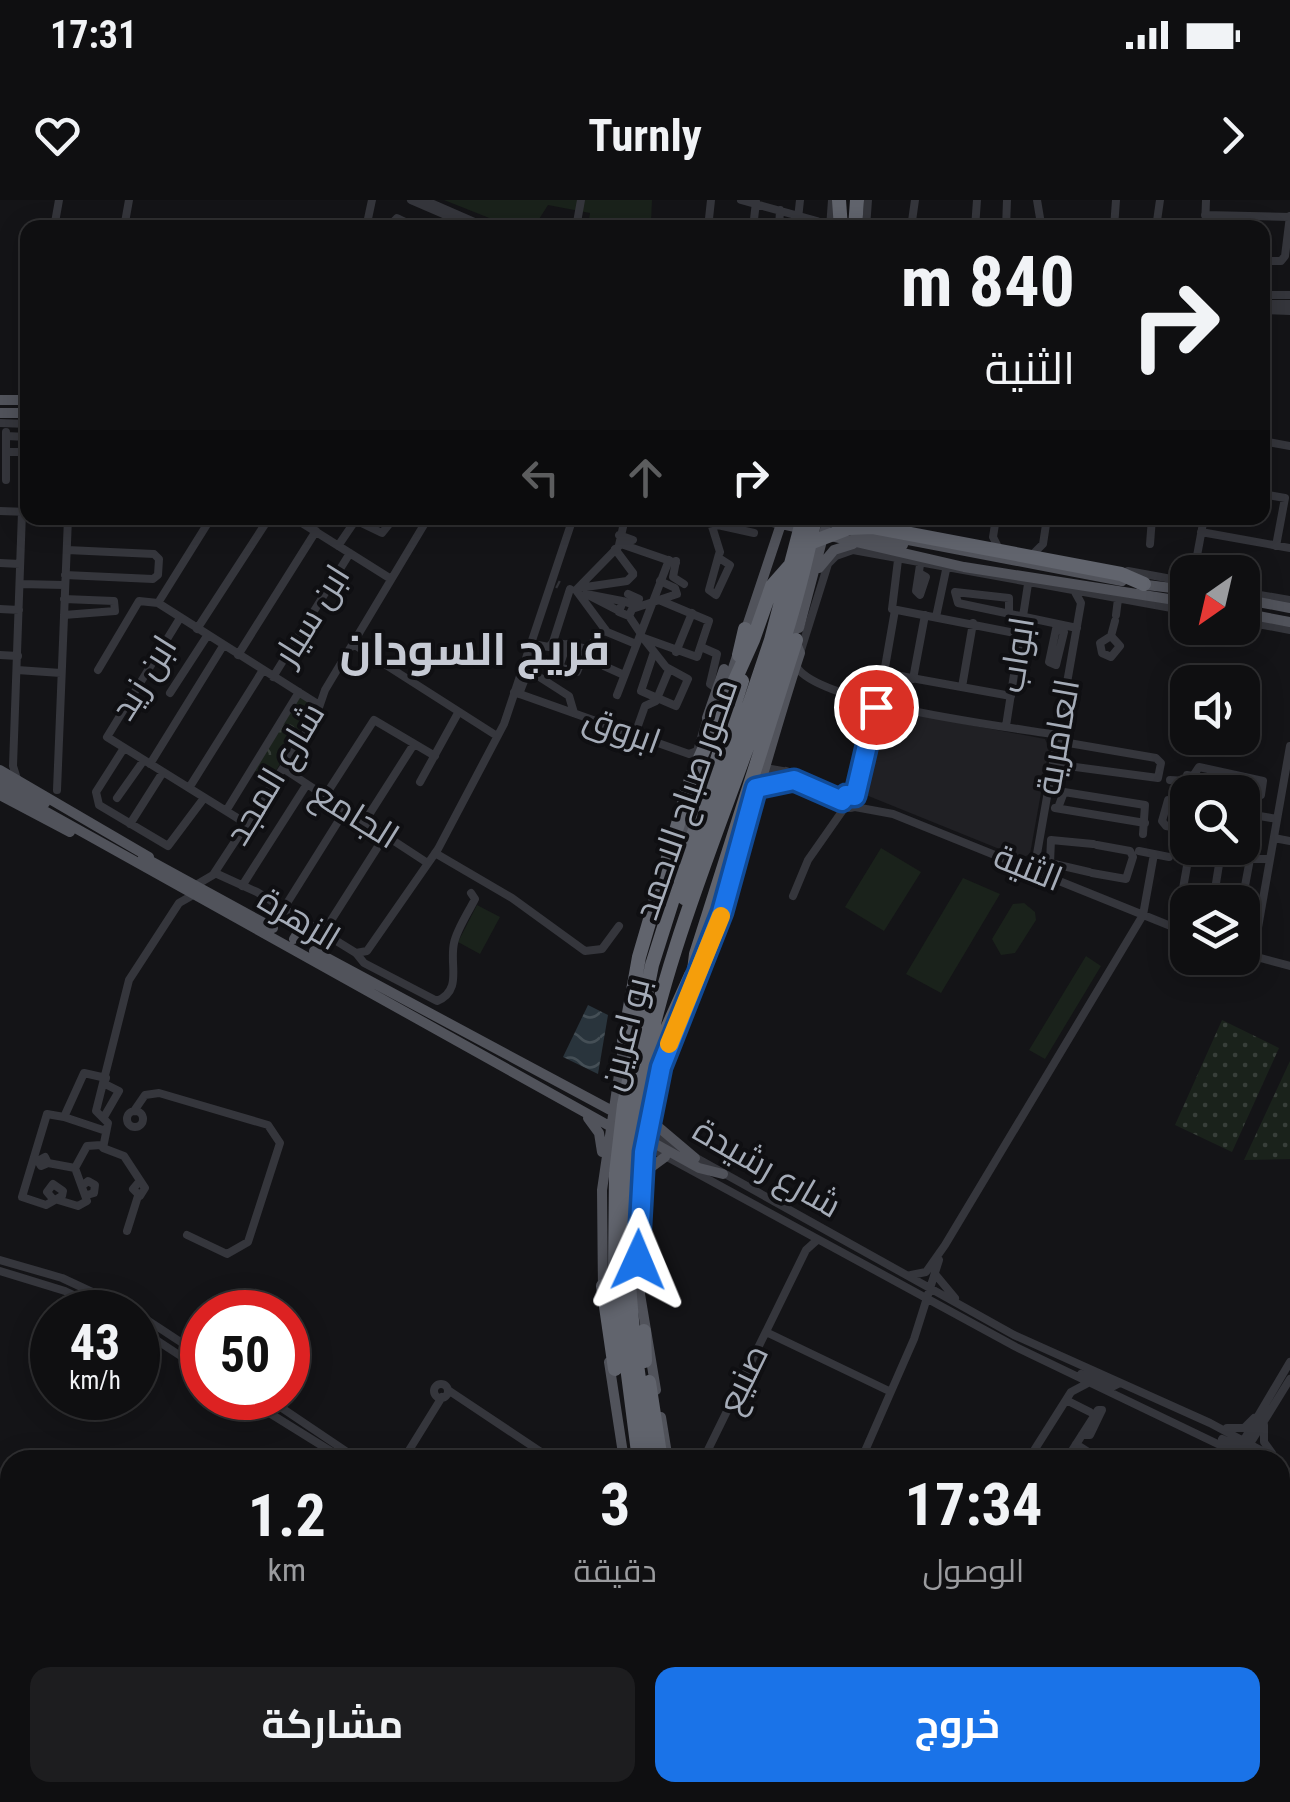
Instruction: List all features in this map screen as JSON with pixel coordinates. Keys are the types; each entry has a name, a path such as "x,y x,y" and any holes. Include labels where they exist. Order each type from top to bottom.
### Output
{"highway":[{"path":"631,1126 642,1108 667,1023 715,916 738,844 793,643 795,579 808,525"},
{"path":"657,898 706,740 749,636 775,581 810,543 860,526 901,531 1120,574 1144,584"},
{"path":"631,1041 633,979 701,769 795,579"},
{"name":"محور صباح الاحمد","path":"631,1041 795,579"},
{"path":"638,999 724,734 749,636"},
{"name":"بو اعرين","path":"638,1450 617,1308 624,1105 631,1041 638,999 736,704 749,636"},
{"name":"بو اعرين","path":"650,1450 628,1306 621,1195 631,1126 678,949 757,717 793,643"},
{"path":"668,1047 686,968 758,731 757,717"},
{"path":"692,987 696,954 755,781"},
{"path":"602,1286 626,1450"},
{"path":"644,1331 663,1450"}],"main road":[{"path":"762,525 770,532 774,548 805,525"},
{"path":"793,643 810,570 809,525"},
{"path":"816,525 858,543 953,565 1170,583"},
{"path":"821,525 936,553 1057,576 1072,591"},
{"path":"828,525 873,532 901,531 1119,595"},
{"path":"858,525 873,532"},
{"path":"810,570 838,548 858,543"},
{"name":"بو اعرين","path":"638,999 721,720 729,674 749,636 774,548"},
{"path":"768,569 776,556 786,551 800,554 810,570"},
{"path":"1104,596 1170,600"},
{"path":"1260,597 1274,598"},
{"path":"1260,600 1290,608"},
{"path":"1260,620 1289,624"},
{"path":"707,718 732,648 749,636"},
{"name":"بو اعرين","path":"755,781 797,674 793,643"},
{"path":"707,718 715,713 721,720"},
{"path":"4,771 158,864"},
{"name":"شارع رشيدة","path":"4,771 197,890 479,1052 631,1126"},
{"name":"شارع رشيدة","path":"0,786 176,883 215,895 585,1096 631,1126"},
{"path":"0,795 141,863"},
{"path":"294,940 305,921"},
{"name":"بو اعرين","path":"631,1126 654,1096 692,987"},
{"path":"638,999 625,1087 636,1100 654,1096"},
{"name":"بو اعرين","path":"631,1041 617,1082 631,1126 621,1195 638,1260 644,1331"},
{"path":"479,1052 502,1058 631,1126 700,1168 723,1174"},
{"path":"516,1072 594,1124 621,1195"},
{"path":"585,1096 603,1096 617,1082"},
{"path":"602,1286 621,1195 607,1146 631,1126 656,1125 695,1158"},
{"path":"631,1126 628,1219 638,1260"},
{"path":"621,1195 665,1157"}],"street":[{"path":"412,200 457,220"},
{"path":"424,200 470,220"},
{"path":"741,200 817,220 835,200"},
{"path":"797,220 800,200"},
{"path":"1206,200 1206,220"},
{"path":"779,220 780,210"},
{"path":"826,214 829,220"},
{"path":"1206,215 1290,215 1285,256 1281,261 1270,261"},
{"path":"446,220 448,216"},
{"path":"3,420 6,480"},
{"path":"7,452 20,452"},
{"path":"1270,495 1284,498 1276,546"},
{"path":"4,771 17,670 24,525"},
{"path":"57,790 68,525"},
{"path":"158,603 208,525"},
{"path":"196,630 264,525"},
{"path":"305,525 391,579"},
{"path":"338,546 352,525"},
{"path":"368,525 382,533 388,525"},
{"name":"شارع المجد","path":"178,903 214,874 284,769 424,525"},
{"path":"356,953 369,948 435,853 496,736 556,583 572,525"},
{"path":"516,693 525,682 538,645 549,647 553,642 578,590 617,543 623,525"},
{"path":"704,525 719,555 730,564 716,595 709,590 719,555"},
{"path":"724,525 754,533"},
{"path":"884,525 1170,580"},
{"path":"995,525 993,534 998,547"},
{"path":"1033,554 1043,544 1047,525"},
{"path":"1150,544 1152,525"},
{"path":"1197,555 1202,525"},
{"path":"238,655 316,532"},
{"path":"1201,532 1290,548"},
{"path":"982,544 993,534"},
{"path":"617,543 634,540"},
{"path":"578,590 633,574 617,543"},
{"path":"617,543 674,561"},
{"path":"1043,544 1049,557"},
{"path":"20,584 158,575 159,559 154,554 70,550"},
{"name":"بو اعرين","path":"793,643 824,571 836,556 853,550 898,560"},
{"name":"ابن سيار","path":"274,677 350,553"},
{"path":"1020,634 895,610 890,605 898,560 920,569 1104,596"},
{"path":"556,583 627,606 654,602 676,596 674,561"},
{"path":"616,695 660,581 674,561"},
{"path":"0,564 20,564"},
{"path":"936,617 946,570"},
{"path":"713,577 724,581"},
{"path":"984,593 986,577"},
{"path":"660,581 678,584"},
{"path":"615,582 628,588 627,606 616,636"},
{"name":"ابواب","path":"1006,726 1028,584"},
{"path":"1009,613 1010,598 958,589 955,601 1023,617 1078,628"},
{"path":"578,590 605,629 616,636 640,638 695,658 709,621 654,602"},
{"path":"1072,591 1081,602 1091,594"},
{"path":"1112,636 1119,595 1170,607"},
{"path":"1274,598 1290,600"},
{"path":"67,615 115,611 114,601 68,599"},
{"path":"98,670 139,600 158,603 319,706"},
{"path":"654,602 663,615"},
{"name":"العامرية","path":"1034,871 1081,602"},
{"path":"627,606 640,638 654,652 669,670 688,679 674,706 640,690 654,652"},
{"path":"0,610 19,610"},
{"path":"794,896 828,827 855,784 878,704 895,610"},
{"path":"676,652 692,614"},
{"path":"913,678 924,615"},
{"name":"ابن زيد","path":"124,748 107,737 176,616"},
{"path":"962,688 974,623"},
{"path":"686,628 706,636"},
{"path":"567,644 558,670 577,672 588,648 605,629"},
{"path":"170,693 207,636"},
{"path":"553,642 588,648"},
{"path":"353,644 496,736"},
{"path":"117,798 147,762 223,646"},
{"path":"701,647 718,654 710,684 717,689"},
{"path":"1061,647 1074,648"},
{"path":"0,655 18,656"},
{"path":"604,659 604,666 624,675"},
{"path":"17,670 61,672"},
{"path":"189,788 263,670"},
{"path":"530,670 569,696 574,713"},
{"path":"635,734 645,706 656,699 669,670"},
{"path":"797,674 878,704 1006,726 1156,758 1161,764 1158,778 1153,781 1053,764"},
{"path":"883,676 1012,696"},
{"path":"525,682 542,678"},
{"path":"226,811 299,692"},
{"name":"ابروق","path":"516,693 692,754 707,718"},
{"path":"420,782 458,712"},
{"path":"325,796 372,720 434,756"},
{"path":"366,821 414,744"},
{"path":"1260,902 1290,746"},
{"path":"204,798 172,845 164,846 95,799 124,748 246,824"},
{"name":"الثنية","path":"764,760 847,802"},
{"path":"1195,775 1201,768 1242,775"},
{"name":"الجامع","path":"284,769 426,862"},
{"path":"771,782 766,776 768,770 788,772"},
{"path":"130,824 163,772"},
{"path":"1260,778 1260,792"},
{"path":"755,781 771,782"},
{"name":"الثنية","path":"771,782 804,787 866,807 1170,926"},
{"name":"الزهرة","path":"242,886 306,784"},
{"path":"1262,788 1284,787"},
{"path":"1058,808 1064,792 1144,805 1143,834"},
{"path":"1170,800 1162,821 1170,827"},
{"path":"1046,806 1145,824"},
{"path":"284,908 346,809"},
{"path":"1260,815 1290,818"},
{"path":"324,933 386,834"},
{"path":"1052,838 1133,854 1128,878 1069,868 1048,862 1052,838"},
{"path":"1274,838 1290,841"},
{"path":"1138,851 1169,857"},
{"path":"435,853 512,898 585,951 602,948 619,926"},
{"path":"908,1348 919,1307 945,1245 1143,915 1154,854"},
{"path":"1245,885 1250,859 1270,859"},
{"path":"1066,884 1069,868"},
{"name":"شارع المجد","path":"214,874 215,895"},
{"name":"الزهرة","path":"214,874 284,908 356,953 364,963 434,1000 442,1000 454,980 453,946 475,899 470,892"},
{"path":"1101,898 1105,875"},
{"path":"176,883 178,903 123,994 96,1111 106,1118 136,1126 142,1115 134,1111 145,1095 159,1092 268,1124 280,1143 248,1242 228,1254 188,1235"},
{"path":"1260,957 1290,966"},
{"path":"64,1116 84,1073 106,1081 118,1091 98,1145"},
{"path":"106,1131 47,1114 22,1197 45,1206 56,1199 84,1205 85,1190 75,1168 89,1144 98,1145 124,1156 141,1189 127,1231"},
{"name":"شارع رشيدة","path":"631,1126 665,1157 816,1241 965,1308 1118,1384 1210,1423 1239,1450"},
{"name":"شارع رشيدة","path":"631,1126 902,1274 940,1305 1057,1368 1236,1450"},
{"path":"48,1162 75,1168"},
{"name":"صنيع","path":"709,1450 781,1298 804,1244 802,1232"},
{"name":"صنيع","path":"781,1298 808,1247 816,1241"},
{"path":"826,1246 1000,1328"},
{"path":"0,1260 37,1269 77,1290"},
{"path":"871,1268 908,1291 919,1307"},
{"path":"902,1274 920,1276 934,1268"},
{"path":"934,1268 965,1308"},
{"path":"0,1271 58,1290"},
{"path":"865,1450 922,1318 926,1292"},
{"path":"922,1318 940,1305"},
{"path":"766,1332 889,1391"},
{"path":"1040,1358 1111,1386 1118,1384"},
{"path":"1244,1450 1290,1362"},
{"path":"1057,1368 1068,1379 1068,1396"},
{"path":"1210,1423 1236,1430 1263,1416 1290,1379"},
{"path":"1033,1450 1068,1396 1088,1383"},
{"path":"409,1450 442,1395 538,1450"},
{"path":"1068,1396 1090,1412"},
{"path":"1135,1404 1166,1413 1236,1450"},
{"path":"1263,1416 1264,1442 1270,1450"},
{"path":"280,1420 329,1450"},
{"path":"300,1420 345,1450"},
{"path":"1072,1450 1082,1434"},
{"path":"1076,1444 1085,1450"}],"shaded area":[{"path":"895,711 1045,739 1049,748 1030,854 1022,858 866,795 861,786 881,716"}],"green space":[{"path":"444,200 652,200 651,220 589,220 590,213 548,205 538,220 494,220"},
{"path":"297,696 315,707 270,780 252,769"},
{"path":"881,848 921,872 884,931 845,907"},
{"path":"963,878 1000,894 941,993 906,974"},
{"path":"1024,903 1035,912 1036,920 1015,953 1001,955 992,939 1013,904"},
{"path":"477,905 500,917 480,954 458,942"},
{"path":"1086,956 1101,966 1045,1059 1029,1050"},
{"path":"1222,1020 1279,1048 1232,1152 1175,1125"},
{"path":"1290,1061 1290,1159 1244,1160"}],"water":[{"path":"588,1005 608,1015 598,1074 563,1057"}],"slow traffic":[{"path":"669,1044 721,916"}],"district":[{"name":"فريج السودان","path":"475,649"}],"route":[{"path":"638,1260 644,1152 661,1067 722,912 744,844 756,788 788,779 834,794 842,801 846,795 855,796 876,707"}]}
